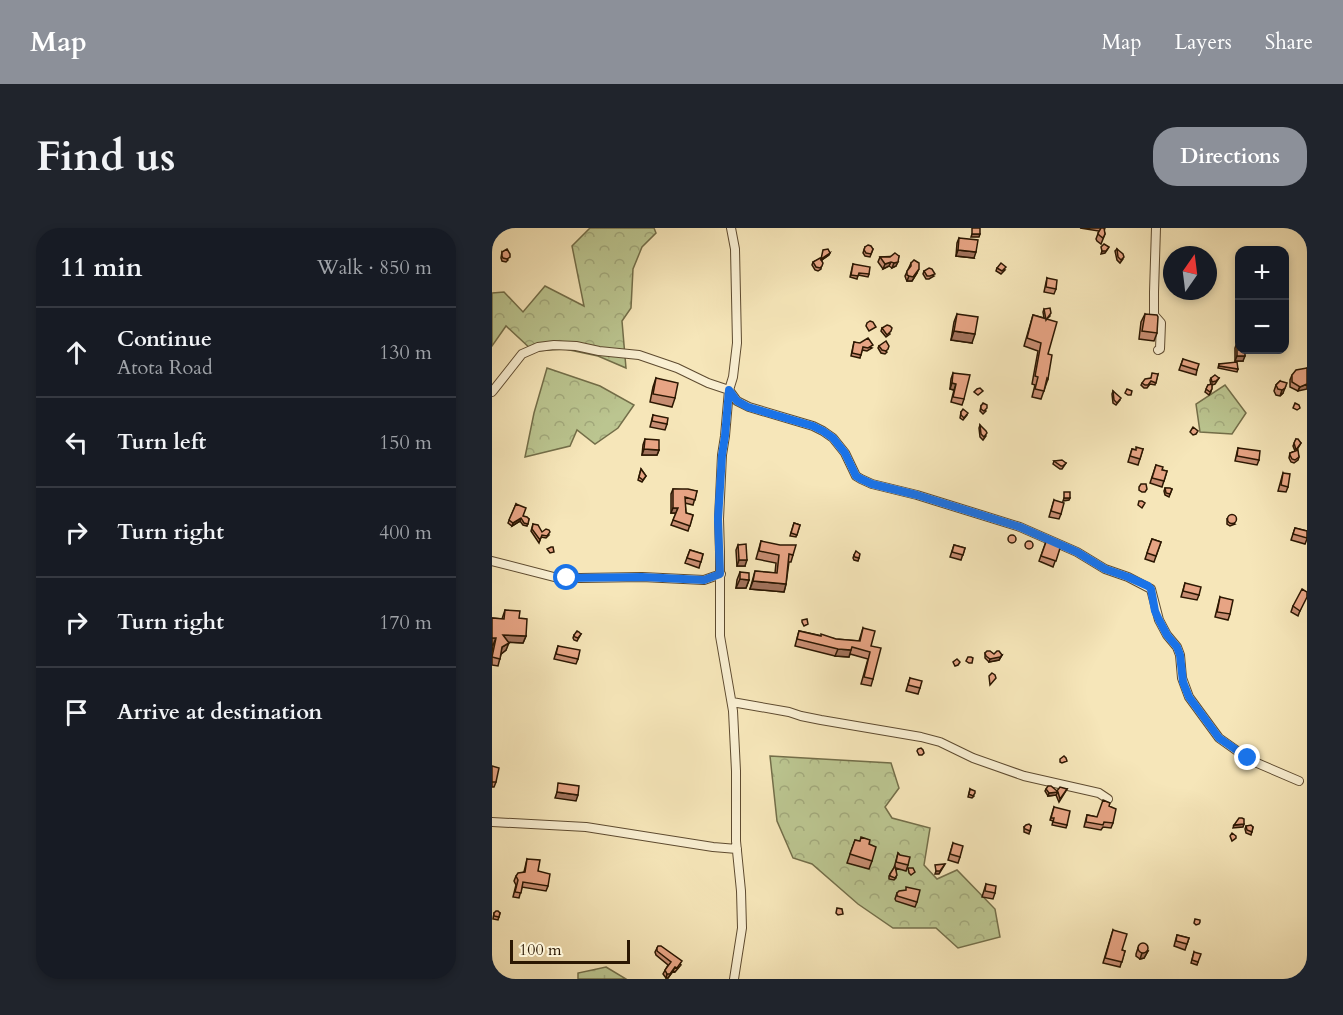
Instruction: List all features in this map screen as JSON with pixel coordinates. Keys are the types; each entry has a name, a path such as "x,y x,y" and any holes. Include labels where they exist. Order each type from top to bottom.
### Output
{"street":[{"path":"731,228 735,249 737,343 729,390 718,519 720,636 733,711 737,849 741,891 742,928 734,979"},
{"path":"1156,228 1154,315 1161,323 1160,349 1158,350"},
{"path":"492,392 522,354 538,347 576,346 598,351 639,355 729,390 737,401 748,407 823,431 833,438 845,453 856,476 872,484 917,495 1020,527 1077,552 1105,569 1148,586 1151,589 1159,620 1180,655 1183,682 1189,697 1219,738 1250,760 1299,781"},
{"path":"492,561 554,577 704,580 720,574"},
{"path":"732,702 931,739 973,758 1024,776 1099,793 1108,799"},
{"path":"492,822 586,827 737,849"}],"green space":[{"path":"590,228 654,228 656,233 642,247 633,269 631,308 622,321 626,368 598,356 565,349 533,351 506,326 492,346 492,293 504,292 523,312 545,286 584,306 572,246"},
{"path":"547,368 600,386 634,405 618,428 595,444 577,430 570,446 525,457 534,413"},
{"path":"1225,385 1246,413 1232,434 1200,432 1196,404"},
{"path":"770,756 891,763 899,788 885,807 892,818 930,828 924,865 937,879 957,870 995,909 1000,937 958,948 936,928 893,928 858,904 812,864 793,858 777,821"},
{"path":"606,967 626,979 578,979 578,973"}],"building":[{"path":"972,228 980,228 980,234 972,234"},
{"path":"1101,228 1104,228 1103,238 1098,233"},
{"path":"959,238 978,240 976,252 958,250"},
{"path":"1104,244 1109,247 1106,251 1102,251 1101,247"},
{"path":"868,245 873,249 871,254 864,250"},
{"path":"507,249 510,257 507,259 503,258 502,252"},
{"path":"828,249 830,253 821,259 823,250"},
{"path":"1117,249 1123,254 1124,257 1121,260 1118,257"},
{"path":"895,253 899,256 898,262 885,264 880,257 890,257"},
{"path":"820,258 823,263 820,268 816,267 813,262"},
{"path":"914,260 919,263 919,269 913,277 907,275 907,271"},
{"path":"1001,263 1006,267 1002,271 997,268"},
{"path":"853,264 870,267 869,274 851,275"},
{"path":"929,268 935,274 927,276 924,271"},
{"path":"1047,278 1057,280 1056,289 1046,287"},
{"path":"1050,308 1051,313 1046,320 1044,309"},
{"path":"957,314 978,317 975,334 954,331"},
{"path":"1145,314 1157,315 1157,333 1142,331"},
{"path":"1033,315 1057,322 1048,354 1052,355 1044,391 1035,389 1041,343 1027,338"},
{"path":"870,321 876,327 869,331 866,326"},
{"path":"887,325 892,328 887,335 882,328"},
{"path":"868,338 873,345 868,348 863,347 861,355 852,353 854,342 860,343"},
{"path":"886,341 889,346 886,351 879,346"},
{"path":"1183,359 1199,364 1197,370 1181,365"},
{"path":"1237,362 1238,369 1219,366 1219,364"},
{"path":"1307,368 1307,384 1300,387 1292,382 1292,375 1296,370"},
{"path":"953,373 970,375 964,399 953,397 956,384 952,383"},
{"path":"1152,373 1158,374 1156,383 1151,381 1145,385 1142,383 1145,379 1151,378"},
{"path":"1215,375 1219,378 1212,382 1211,378"},
{"path":"656,378 678,383 675,398 653,394"},
{"path":"1280,381 1287,383 1282,390 1276,385"},
{"path":"1212,384 1212,389 1210,392 1206,389"},
{"path":"980,388 983,391 978,395 974,392"},
{"path":"1127,389 1132,391 1131,395 1125,393"},
{"path":"1113,391 1121,398 1117,403 1114,400"},
{"path":"983,403 987,405 984,411 981,409"},
{"path":"1295,403 1300,408 1297,410 1293,408"},
{"path":"963,409 968,413 964,418 961,415"},
{"path":"653,415 668,418 667,424 652,421"},
{"path":"980,425 987,433 984,437 981,434"},
{"path":"1193,427 1198,431 1193,435 1190,432"},
{"path":"645,439 659,440 659,450 644,449"},
{"path":"1296,439 1301,443 1296,450 1294,443"},
{"path":"1136,447 1143,449 1140,459 1130,456 1132,449 1136,450"},
{"path":"1238,448 1260,451 1259,460 1237,456"},
{"path":"1298,450 1299,457 1292,459 1290,453"},
{"path":"1062,460 1066,463 1063,466 1054,461"},
{"path":"1156,465 1167,471 1164,481 1152,478"},
{"path":"641,469 646,476 643,480 639,477"},
{"path":"1283,473 1290,474 1288,487 1281,485"},
{"path":"1141,484 1146,484 1145,492 1139,490"},
{"path":"1165,488 1172,489 1170,494 1166,493"},
{"path":"673,489 697,491 695,500 685,497 686,513 693,515 690,526 673,520 678,508 673,508"},
{"path":"1064,492 1070,492 1070,498 1064,498"},
{"path":"1054,500 1064,503 1061,514 1051,511"},
{"path":"1139,501 1145,503 1142,508 1138,505"},
{"path":"516,504 526,508 523,516 529,519 528,524 524,523 521,518 513,523 509,520"},
{"path":"1232,515 1236,519 1232,523 1228,519"},
{"path":"794,523 800,525 797,535 791,533"},
{"path":"533,524 538,525 542,532 546,529 550,532 547,536 542,535 540,540 532,529"},
{"path":"1295,528 1307,531 1307,538 1293,534"},
{"path":"1012,535 1016,539 1012,543 1008,539"},
{"path":"1047,539 1061,545 1056,561 1041,556"},
{"path":"1152,539 1161,542 1156,556 1147,553"},
{"path":"761,541 780,545 796,545 793,555 789,554 786,584 753,581 755,571 777,573 779,555 759,551"},
{"path":"1029,541 1033,545 1029,549 1025,545"},
{"path":"746,544 747,560 739,560 738,545"},
{"path":"954,545 965,548 963,555 952,552"},
{"path":"551,547 554,552 550,553 547,549"},
{"path":"690,550 703,554 701,562 687,558"},
{"path":"856,551 860,554 859,558 854,555"},
{"path":"740,572 749,573 749,580 740,579"},
{"path":"1185,583 1201,587 1199,595 1183,591"},
{"path":"1302,589 1307,592 1307,597 1300,611 1293,606"},
{"path":"1220,597 1233,600 1230,614 1217,612"},
{"path":"505,610 520,611 519,618 527,619 526,636 503,635 509,643 502,647 500,659 492,657 496,638 492,638 492,618 504,619"},
{"path":"807,619 808,624 804,626 802,620"},
{"path":"863,628 875,631 871,646 881,648 873,679 864,677 870,652 852,647 851,650 838,649 797,639 799,631 836,639 860,641"},
{"path":"577,631 581,634 578,638 574,635"},
{"path":"558,646 580,650 578,659 556,654"},
{"path":"987,651 994,654 999,651 1002,655 990,659 986,656"},
{"path":"968,657 973,658 972,663 966,661"},
{"path":"957,659 960,662 955,666 953,662"},
{"path":"992,673 996,678 990,685 989,676"},
{"path":"910,678 922,681 920,688 908,685"},
{"path":"921,748 924,753 919,755 917,751"},
{"path":"1064,756 1067,761 1062,763 1060,759"},
{"path":"492,766 499,768 496,782 492,782"},
{"path":"558,783 579,786 578,795 557,792"},
{"path":"1048,786 1057,791 1060,787 1067,789 1060,799 1058,792 1049,793 1046,789"},
{"path":"970,789 975,791 973,796 969,794"},
{"path":"1103,800 1116,809 1113,823 1104,822 1103,825 1086,822 1087,815 1097,817"},
{"path":"1054,807 1070,811 1067,825 1053,822 1054,818 1051,818"},
{"path":"1239,818 1244,819 1244,824 1234,825"},
{"path":"1029,824 1031,826 1030,831 1024,827"},
{"path":"1251,825 1252,832 1247,830 1246,826"},
{"path":"1232,833 1236,838 1232,841 1230,836"},
{"path":"861,837 870,840 869,844 876,847 872,861 850,854 855,840 860,841"},
{"path":"953,843 963,846 960,857 950,854"},
{"path":"898,853 910,857 908,865 896,862"},
{"path":"527,859 540,860 538,871 550,874 548,886 523,882 521,893 515,892 518,880 516,876 518,873 525,872"},
{"path":"945,864 940,871 936,871 935,865"},
{"path":"895,866 897,875 895,878 890,874"},
{"path":"908,868 913,868 915,872 911,875"},
{"path":"986,884 996,886 995,893 985,891"},
{"path":"906,887 920,890 917,902 897,896 899,891 906,890"},
{"path":"837,908 842,909 843,914 836,913"},
{"path":"496,911 500,913 499,917 494,916"},
{"path":"1195,919 1200,920 1199,924 1194,923"},
{"path":"1113,930 1127,934 1122,950 1125,951 1122,962 1105,958"},
{"path":"1177,935 1189,938 1187,944 1176,941"},
{"path":"1143,943 1147,944 1147,952 1143,953 1139,952 1138,948 1139,944"},
{"path":"658,946 682,961 670,974 667,974 665,970 671,962 657,951"},
{"path":"1194,952 1201,954 1198,962 1192,960"}],"route":[{"path":"567,578 642,577 704,580 720,574 718,519 729,390 737,401 748,407 823,431 833,438 845,453 856,476 861,479 1020,527 1077,552 1105,569 1148,586 1151,589 1159,620 1180,655 1182,678 1189,697 1219,738 1248,758"}]}
